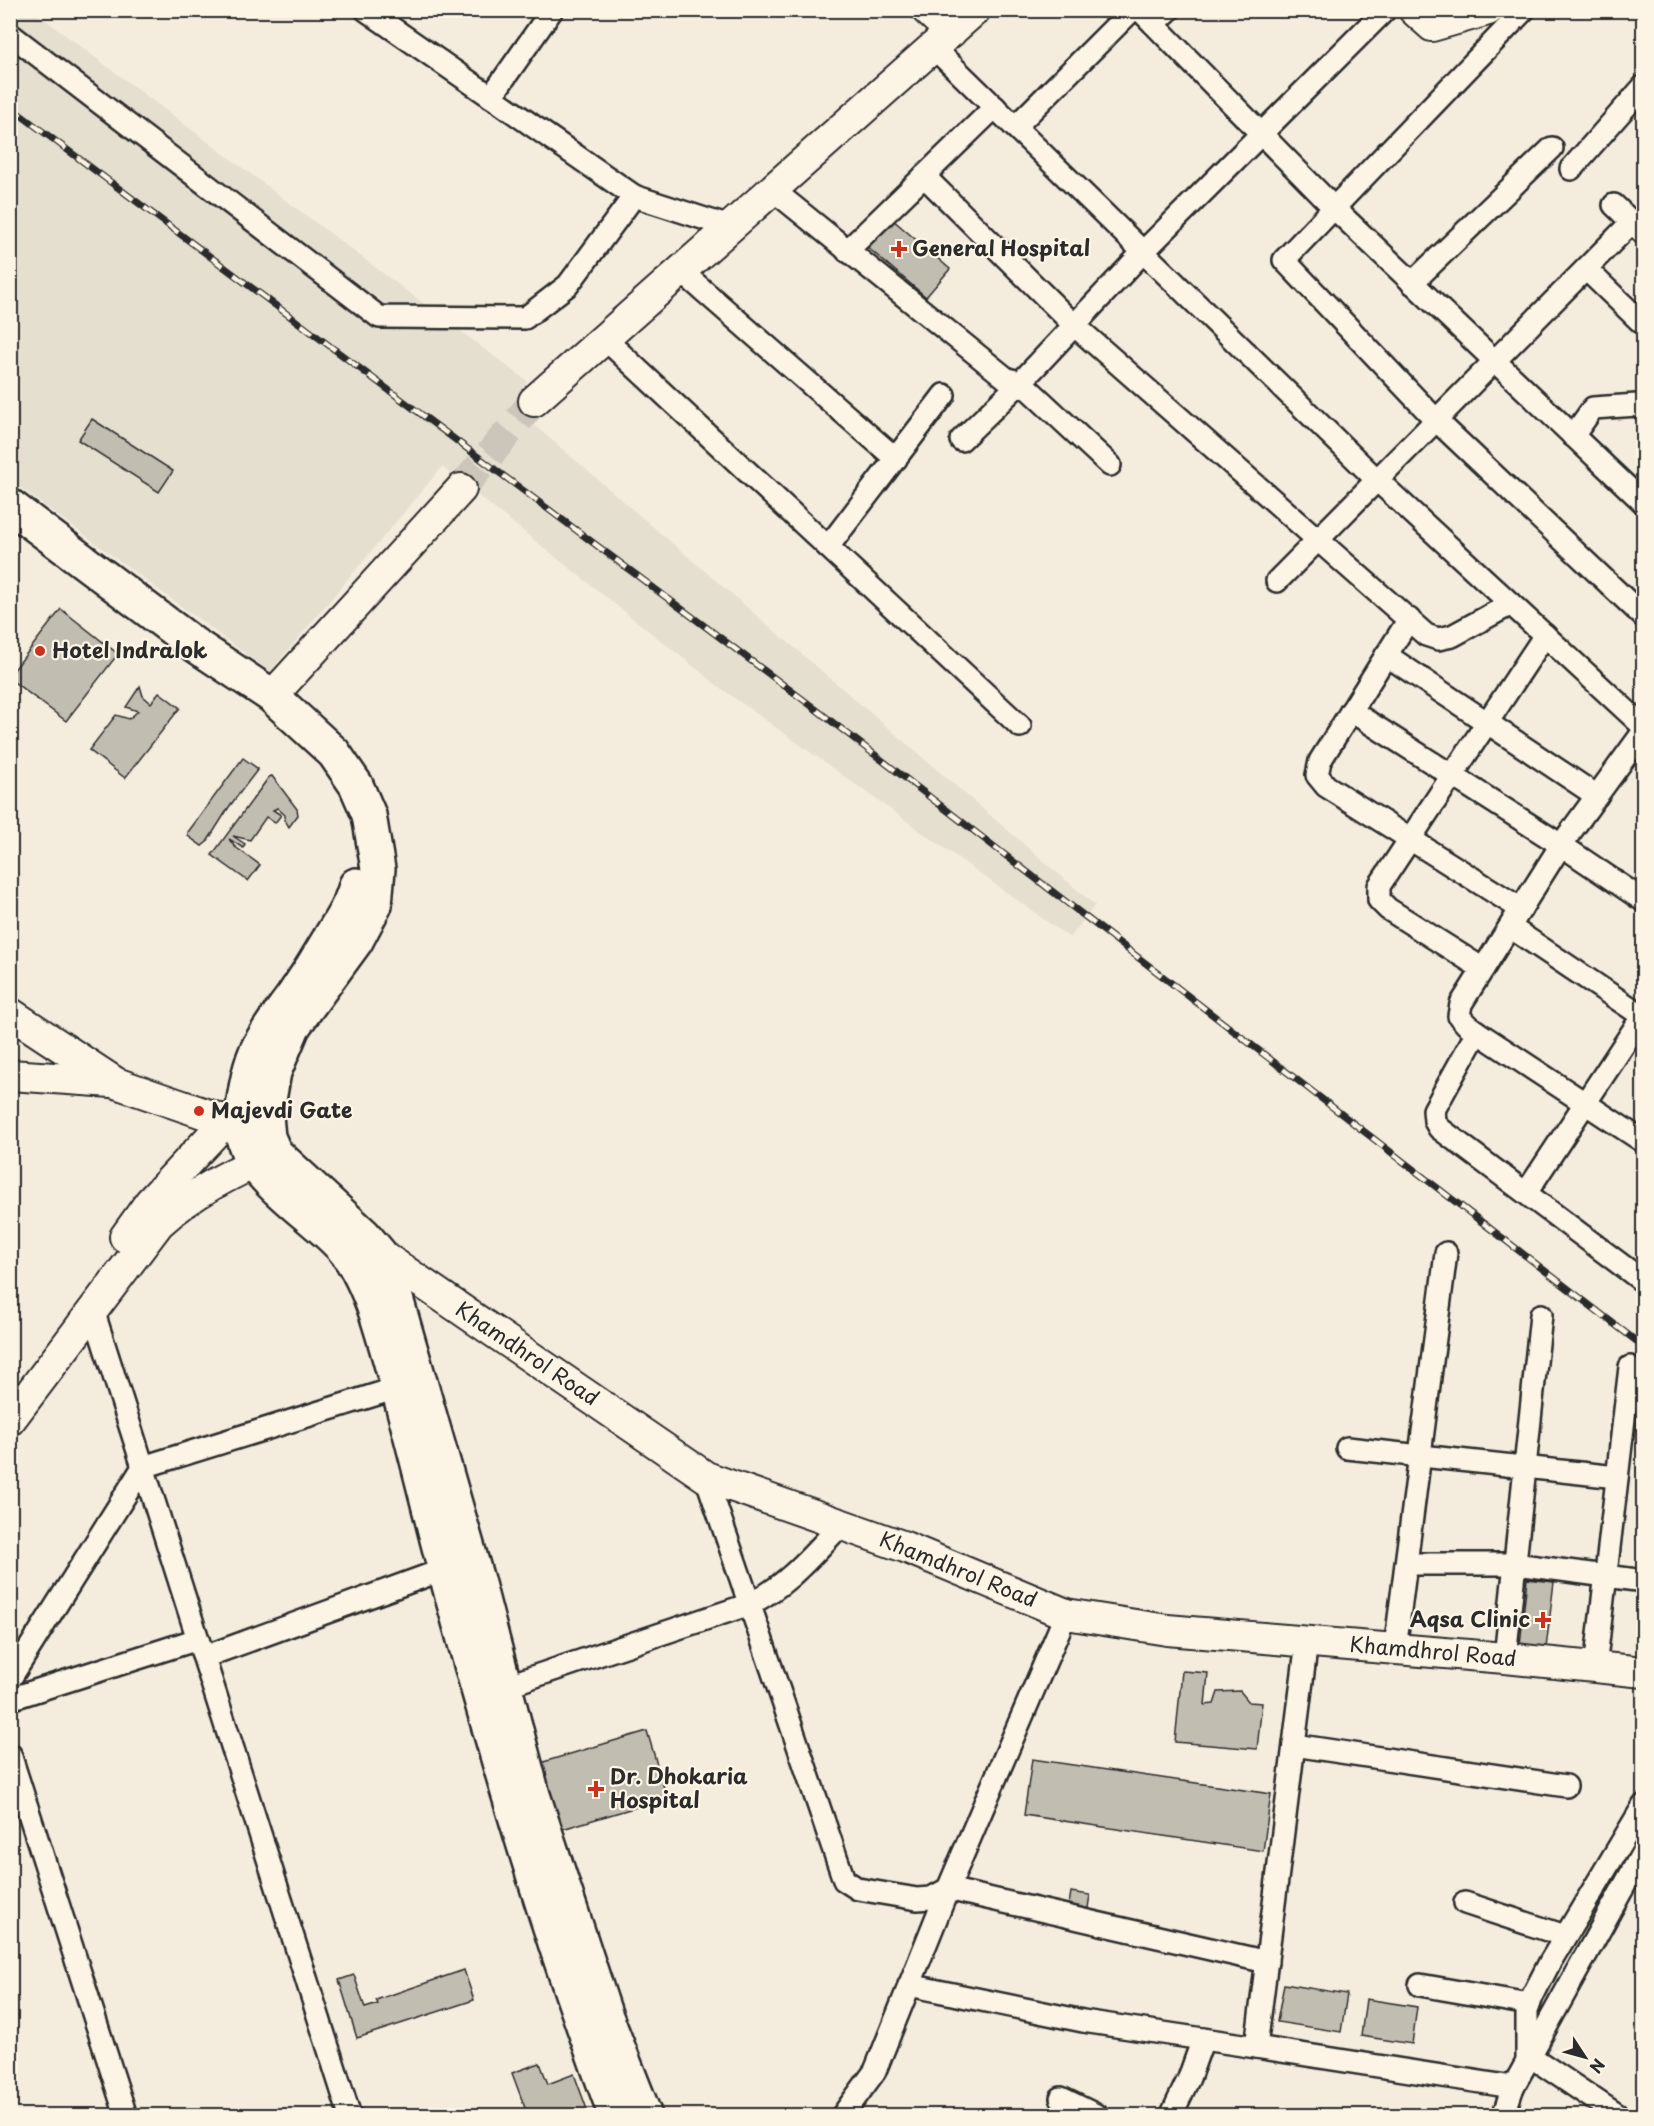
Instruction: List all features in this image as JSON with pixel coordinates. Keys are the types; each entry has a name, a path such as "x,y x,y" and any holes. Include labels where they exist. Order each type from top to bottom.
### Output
{"main road":[{"path":"927,10 942,40"},
{"path":"534,401 975,10"},
{"path":"1414,10 1432,26 1488,10"},
{"path":"272,696 461,489"},
{"path":"10,506 192,643 272,696 334,753 356,785 369,815 378,869 375,905 356,940 293,1027 274,1072 266,1116 253,1140 200,1191 159,1223 10,1420"},
{"path":"10,528 280,727 312,760 333,787 348,817 358,850 357,879 351,903 299,987 262,1038 254,1057 253,1140 276,1187 346,1252 375,1310 398,1388 445,1569 533,1795 605,2014 626,2113"},
{"path":"10,1013 116,1083 253,1140 364,1235 380,1254 392,1281 477,1580 493,1690"},
{"path":"10,1075 116,1083"},
{"path":"10,1387 75,1305 150,1202 253,1140"},
{"path":"346,1252 380,1254"},
{"name":"Khamdhrol Road","path":"380,1254 706,1477 905,1547 1066,1614 1167,1630 1644,1672"}],"street":[{"path":"491,97 552,10"},
{"path":"1015,127 1132,10"},
{"path":"961,440 1021,382 1143,252 1385,10"},
{"path":"1524,10 1284,260 1436,420 1644,617"},
{"path":"369,11 634,196 730,227"},
{"path":"1154,15 1261,134 1334,208 1644,503"},
{"path":"10,34 379,316 525,318 568,285 634,196"},
{"path":"942,40 995,107 1015,127 1377,480 1644,729 1561,845 1461,1004 1459,1016 1477,1032 1644,1142"},
{"path":"1571,169 1644,86"},
{"path":"847,251 995,107"},
{"path":"1412,283 1552,148"},
{"path":"924,176 1074,325 1426,634 1438,639 1452,636 1511,604"},
{"path":"773,190 1007,379 1021,382 1110,465"},
{"path":"1277,581 1586,269 1638,228 1614,205"},
{"path":"1586,269 1644,325"},
{"path":"681,271 896,459"},
{"path":"604,338 1020,726"},
{"path":"828,547 944,395"},
{"path":"1573,436 1593,408 1637,405 1644,410"},
{"path":"1408,619 1320,761 1317,775 1326,786 1410,839 1643,1016 1526,1193"},
{"path":"1483,969 1388,909 1379,900 1379,886 1545,635"},
{"path":"1386,655 1597,796"},
{"path":"1351,711 1561,845 1644,901"},
{"path":"1477,1032 1434,1110 1435,1121 1439,1128 1642,1277"},
{"path":"1395,1649 1446,1253"},
{"path":"93,1310 350,2115"},
{"path":"1504,1658 1541,1315"},
{"path":"1595,1668 1630,1367"},
{"path":"10,1679 143,1467 398,1388"},
{"path":"1347,1448 1617,1477"},
{"path":"706,1477 844,1880 858,1889 916,1899 931,1898 948,1889 1267,1962"},
{"path":"493,1690 750,1604 767,1596 791,1578 841,1525"},
{"path":"1406,1564 1515,1564 1644,1581"},
{"path":"10,1699 201,1648 445,1569"},
{"path":"842,2115 875,2071 948,1889 1066,1614"},
{"path":"1256,2047 1307,1641"},
{"path":"1294,1745 1566,1786"},
{"path":"10,1754 126,2115"},
{"path":"1528,2059 1527,2011 1529,2004 1565,1936 1644,1805"},
{"path":"909,1985 1083,2020 1256,2047 1510,2105 1528,2059 1644,1850"},
{"path":"1465,1903 1565,1936"},
{"path":"1420,1985 1529,2004"},
{"path":"1171,2115 1189,2078 1203,2039"},
{"path":"1528,2059 1619,2115"},
{"path":"1061,2098 1098,2115"}],"shaded area":[{"path":"32,10 527,381 512,406 1095,905 1070,938 722,689 442,467 270,672 11,481 10,11"}],"building":[{"path":"892,219 950,269 926,297 867,247"},
{"path":"92,419 173,471 159,492 78,440"},
{"path":"61,609 118,654 66,721 10,679 10,675"},
{"path":"140,686 143,696 151,703 159,692 180,708 125,778 89,750 116,715 129,719 138,711 126,707"},
{"path":"243,758 258,769 202,846 188,836 188,832"},
{"path":"272,776 297,809 298,815 289,827 285,815 277,808 273,810 281,815 275,823 266,817 250,840 233,836 245,844 243,848 229,839 234,846 260,865 248,881 212,855"},
{"path":"1527,1579 1554,1582 1546,1648 1520,1645"},
{"path":"1182,1671 1208,1673 1205,1705 1214,1704 1218,1692 1240,1691 1249,1702 1262,1703 1257,1749 1175,1742"},
{"path":"647,1731 667,1798 559,1830 540,1763"},
{"path":"1032,1759 1271,1794 1263,1851 1024,1815"},
{"path":"1071,1892 1090,1895 1087,1914 1068,1911"},
{"path":"464,1970 474,2000 357,2038 339,1980 354,1975 365,2008 378,2004 376,2000"},
{"path":"1284,1984 1347,1994 1341,2032 1277,2022"},
{"path":"1366,1999 1417,2007 1412,2044 1361,2036"},
{"path":"540,2063 548,2084 574,2074 588,2112 579,2116 528,2116 512,2073"}],"tunnel":[{"path":"461,489 534,401"}],"railway":[{"path":"10,107 809,704 1644,1347"}],"place":[{"name":"General Hospital","path":"899,249"},
{"name":"Hotel Indralok","path":"40,651"},
{"name":"Majevdi Gate","path":"199,1111"},
{"name":"Aqsa Clinic","path":"1543,1620"},
{"name":"Dr. Dhokaria Hospital","path":"596,1789"}]}
